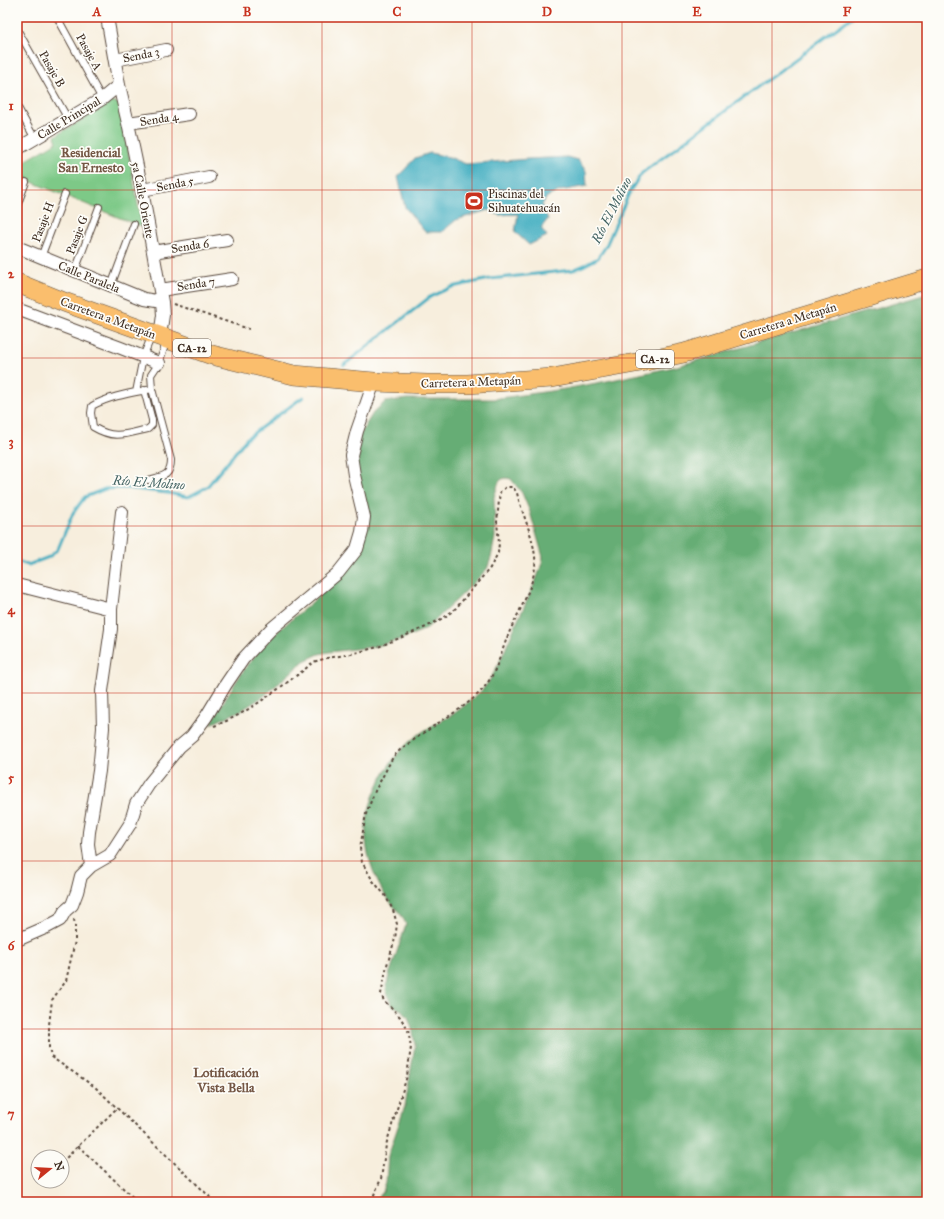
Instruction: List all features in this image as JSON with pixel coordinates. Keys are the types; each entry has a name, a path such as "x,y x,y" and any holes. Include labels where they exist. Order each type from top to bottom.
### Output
{"main road":[{"name":"Carretera a Metapán","path":"17,283 64,302 212,355 294,375 374,382 468,384 552,378 596,371 684,353 927,279"}],"street":[{"name":"5a Calle Oriente","path":"107,17 119,85 142,190 162,302 160,336"},
{"name":"Senda 3","path":"115,60 166,50"},
{"name":"Calle Principal","path":"17,150 102,99 119,85"},
{"name":"Senda 4","path":"128,123 189,114"},
{"name":"Senda 5","path":"142,190 209,177"},
{"name":"Senda 6","path":"153,252 227,240"},
{"name":"Calle Paralela","path":"17,248 144,299 162,302"},
{"name":"Senda 7","path":"160,290 232,279"},
{"path":"17,309 158,363"},
{"path":"17,940 60,920 65,911 72,905 81,876 91,866 110,855 130,824 136,804 149,784 180,747 194,733 243,659 271,629 338,573 357,549 362,532 364,517 354,475 352,455 357,431 374,382"},
{"path":"91,866 88,844 89,832 99,771 103,728 102,691 111,629 122,512"},
{"path":"17,585 112,609"}],"lane":[{"name":"Pasaje A","path":"57,17 102,99"},
{"name":"Pasaje B","path":"17,29 68,119"},
{"path":"17,106 35,139"},
{"path":"17,206 26,182"},
{"name":"Pasaje H","path":"41,257 65,194"},
{"name":"Pasaje G","path":"75,271 99,207"},
{"path":"111,286 134,224"},
{"path":"136,392 144,357 160,336"},
{"path":"148,480 166,475 171,469 171,460 152,389 151,375 158,363 160,336"},
{"path":"144,390 152,420 152,425 148,429 117,436 101,432 94,428 91,413 92,406 101,401 144,390 152,389"}],"path":[{"path":"162,302 173,304 250,329"},
{"path":"194,733 228,721 242,714 313,662 378,647 426,627 445,617 456,608 490,568 498,553 499,544 497,522 500,492 506,487 513,487 517,493 534,546 536,567 520,611 496,667 482,690 466,705 401,749 392,757 375,791 366,814 360,848 362,862 373,881 388,900 397,924 395,939 381,994 384,1001 400,1017 408,1030 411,1047 407,1076 386,1145 381,1179 373,1197 369,1202"},
{"path":"72,905 75,926 75,941 66,981 52,1000 49,1025 51,1057 95,1087 214,1202"},
{"path":"70,1154 117,1108"},
{"path":"78,1146 138,1202"}],"green space":[{"path":"112,102 118,103 120,107 142,227 17,176 17,166 57,142 55,136"},
{"path":"927,294 927,1202 374,1202 383,1192 386,1183 388,1156 405,1106 415,1045 413,1032 408,1017 403,1011 392,1005 386,990 389,975 406,925 405,921 383,892 370,863 366,841 368,813 378,784 394,758 404,747 423,732 458,711 488,683 531,591 543,557 530,512 522,493 511,479 502,479 499,482 494,497 495,537 491,558 487,569 426,629 402,639 372,647 319,654 304,661 264,696 242,710 211,724 231,689 255,656 280,629 325,590 363,545 355,455 359,436 373,413 385,402 407,399 493,399 565,389 674,367"}],"water":[{"name":"Piscinas del Sihuatehuacán","path":"430,153 449,157 466,164 567,157 578,160 586,171 587,186 560,191 547,197 542,205 548,219 541,228 547,236 529,245 515,232 518,214 499,215 488,210 456,220 442,232 425,232 405,207 398,177 415,158"}],"waterway":[{"name":"Río El Molino","path":"344,365 430,297 452,287 490,279 573,270 598,258 606,246 630,191 642,173 852,17"},
{"name":"Río El Molino","path":"17,561 28,565 49,557 58,549 73,513 85,497 105,489 125,488 188,497 207,487 247,438 303,397"}],"place":[{"name":"Piscinas del Sihuatehuacán","path":"474,201"}],"district":[{"name":"Residencial San Ernesto","path":"91,160"},
{"name":"Lotificación Vista Bella","path":"226,1080"}]}
